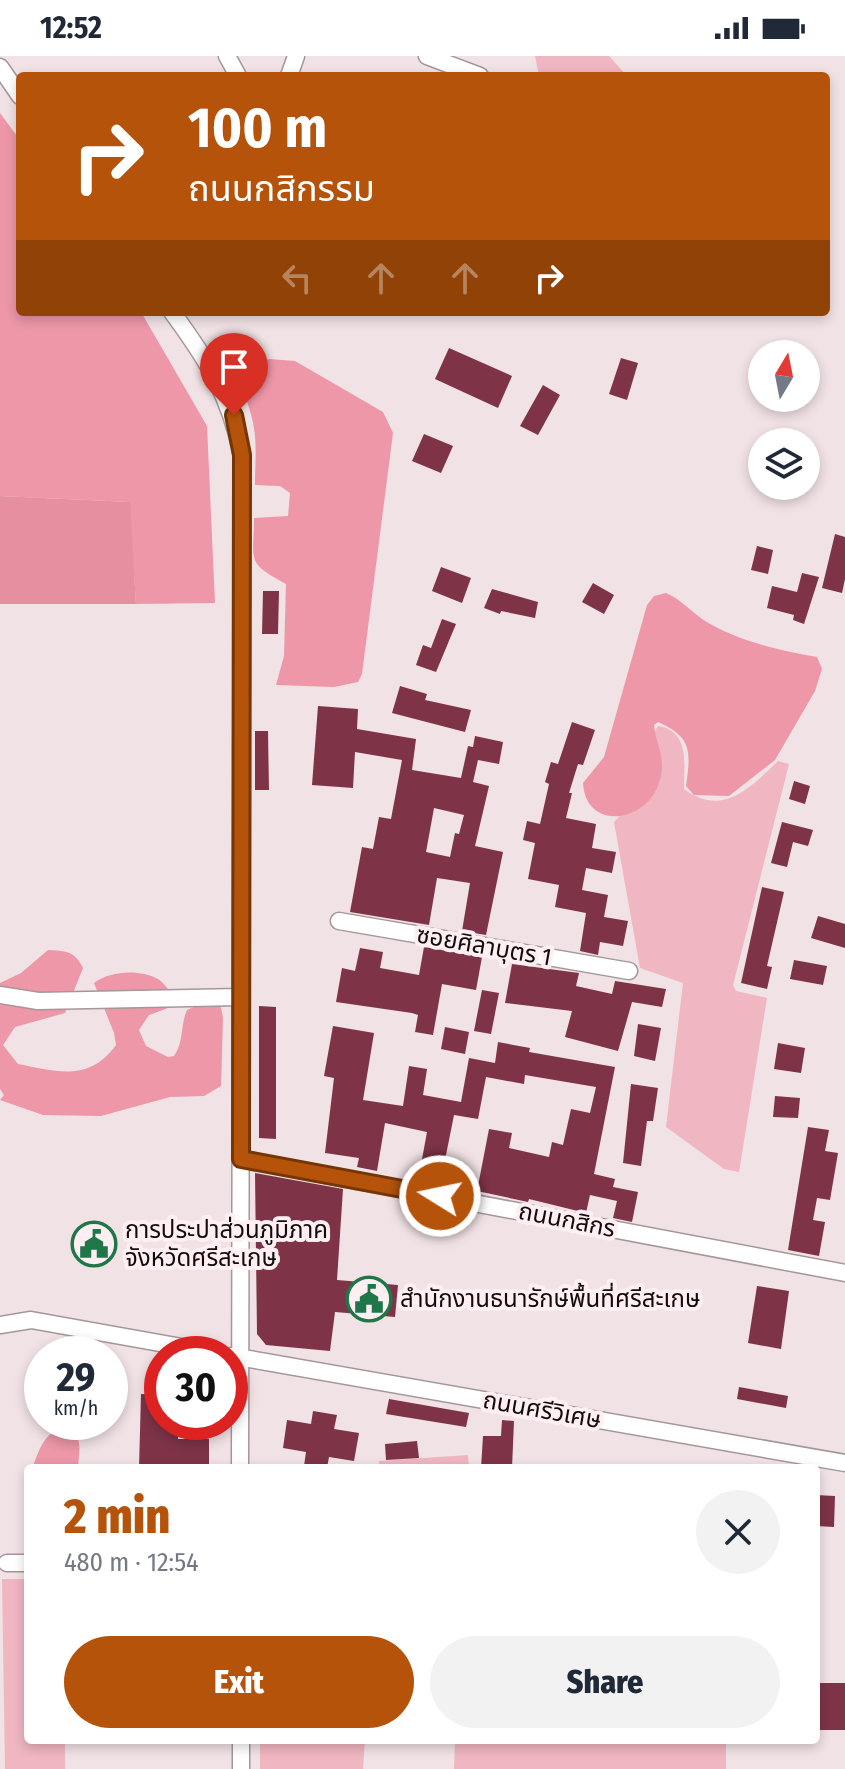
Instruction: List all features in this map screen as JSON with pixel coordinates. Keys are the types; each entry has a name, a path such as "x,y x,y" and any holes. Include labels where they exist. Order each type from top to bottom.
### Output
{"street":[{"path":"427,56 469,72"},
{"path":"0,67 16,90"},
{"path":"175,316 207,359 234,415 242,455 241,1159 236,1336"},
{"name":"ซอยศิลาบุตร 1","path":"339,921 629,971"},
{"path":"0,995 38,1001 240,997"},
{"name":"ถนนกสิกร","path":"241,1159 845,1273"},
{"path":"0,1325 31,1320 144,1340"},
{"name":"ถนนศรีวิเศษ","path":"248,1358 845,1463"},
{"path":"239,1440 240,1464"},
{"path":"7,1563 24,1563"},
{"path":"241,1744 241,1769"}],"shaded area":[{"path":"535,56 609,56 623,72 538,72"},
{"path":"0,113 16,135 16,316 143,316 207,426 215,603 136,604 129,502 0,496"},
{"path":"269,359 295,361 383,412 393,433 362,674 358,682 334,687 276,685 284,656 286,584 264,570 255,559 254,518 288,516 290,493 280,486 255,485 255,435 245,390 249,377"},
{"path":"0,496 130,502 136,604 0,604"},
{"path":"666,593 715,627 758,644 817,657 822,669 815,691 775,760 729,796 694,795 686,786 689,763 687,746 677,733 658,722 654,725 662,768 658,786 649,801 636,810 622,816 609,816 596,811 587,800 583,783 604,757 647,605 654,596"},
{"path":"658,726 676,734 680,742 684,759 684,789 711,801 735,796 778,761 789,764 733,985 736,991 767,998 739,1172 724,1169 666,1127 683,983 640,968 614,822 652,782 652,735"},
{"path":"48,950 69,953 77,958 83,968 65,1013 15,1027 3,1045 18,1064 72,1071 95,1065 106,1057 116,1045 94,983 116,974 134,973 158,979 179,1004 149,1015 139,1030 146,1046 168,1057 174,1056 177,1051 187,1010 208,1001 220,1002 223,1018 221,1086 204,1096 170,1097 101,1116 43,1115 0,1100 4,1095 0,1089 0,983 21,973"},
{"path":"46,1440 78,1440 78,1464 34,1464"},
{"path":"468,1455 469,1464 379,1464 379,1461"},
{"path":"2,1579 24,1579 24,1744 65,1744 65,1769 5,1769"},
{"path":"260,1744 365,1744 363,1769 260,1769"},
{"path":"455,1744 726,1744 726,1769 454,1769"}],"building":[{"path":"236,339 252,347 240,370 224,362"},
{"path":"449,348 512,376 498,408 435,379"},
{"path":"621,358 638,363 627,400 609,394"},
{"path":"543,385 560,395 538,435 520,426"},
{"path":"424,434 453,446 441,473 412,461"},
{"path":"835,534 845,537 842,593 822,588"},
{"path":"757,546 773,550 768,574 751,570"},
{"path":"441,567 471,578 462,603 432,591"},
{"path":"802,573 819,577 804,624 793,620 794,615 767,608 772,586 797,592"},
{"path":"593,583 614,595 604,614 582,602"},
{"path":"492,589 538,602 535,618 501,611 500,614 484,608"},
{"path":"263,591 279,591 278,634 262,634"},
{"path":"442,619 456,624 436,672 416,665 423,645 431,648"},
{"path":"400,686 427,694 425,700 471,710 465,732 392,713"},
{"path":"318,706 358,709 357,729 416,739 412,770 461,778 468,746 473,747 475,736 503,742 499,764 478,760 473,782 489,786 475,846 503,852 486,935 462,931 470,883 437,878 429,925 350,912 362,847 373,849 379,817 391,819 402,760 355,752 353,788 312,785","holes":["434,808 464,815 459,834 455,833 450,857 426,852"]},
{"path":"572,722 595,730 583,765 578,764 569,793 572,793 566,818 596,824 592,848 616,852 612,873 586,868 582,890 608,895 604,917 628,921 623,946 600,942 598,955 580,951 586,913 555,907 559,885 528,879 535,843 523,840 527,821 540,824 549,784 545,782 551,762 558,764"},
{"path":"255,731 268,731 269,790 255,790"},
{"path":"794,781 810,786 805,804 789,799"},
{"path":"782,822 813,830 808,846 793,842 787,867 771,863"},
{"path":"762,887 784,892 767,966 772,967 767,989 741,983"},
{"path":"818,916 845,924 845,948 811,938"},
{"path":"424,947 482,957 476,990 442,984 433,1035 415,1032 418,1015 336,1002 342,968 355,971 360,948 383,952 380,968 419,975"},
{"path":"794,960 827,966 823,985 790,979"},
{"path":"512,964 579,973 576,986 612,994 615,981 666,989 662,1007 632,1002 618,1051 565,1037 572,1011 505,1003"},
{"path":"482,990 499,993 491,1034 474,1031"},
{"path":"259,1006 276,1007 276,1139 259,1138"},
{"path":"638,1024 661,1028 655,1061 634,1056"},
{"path":"333,1026 374,1033 363,1100 403,1106 409,1066 427,1069 423,1095 461,1102 469,1058 495,1063 498,1042 530,1048 529,1052 615,1067 594,1174 615,1179 613,1187 638,1192 632,1222 613,1218 617,1201 590,1195 586,1213 529,1199 528,1202 477,1191 489,1129 512,1133 509,1148 549,1157 552,1142 563,1145 571,1109 590,1113 596,1087 525,1075 524,1084 486,1077 478,1119 454,1115 440,1185 418,1181 427,1132 385,1123 377,1171 357,1167 359,1158 325,1153 334,1078 324,1076"},
{"path":"445,1027 469,1032 465,1054 441,1049"},
{"path":"778,1043 805,1048 801,1073 774,1069"},
{"path":"631,1084 658,1088 653,1121 647,1121 641,1166 623,1163"},
{"path":"775,1096 800,1098 798,1118 773,1117"},
{"path":"808,1127 829,1130 825,1151 838,1153 830,1200 817,1198 813,1220 825,1222 819,1256 788,1250"},
{"path":"255,1173 343,1189 337,1280 398,1285 395,1317 335,1312 330,1351 266,1345 257,1334"},
{"path":"757,1286 789,1291 781,1349 748,1343"},
{"path":"739,1387 788,1396 786,1408 737,1399"},
{"path":"141,1394 144,1394 144,1440 209,1440 209,1464 139,1464"},
{"path":"389,1399 469,1413 466,1427 386,1414"},
{"path":"313,1411 337,1415 334,1429 359,1433 354,1461 329,1457 328,1464 304,1464 306,1452 283,1448 287,1420 311,1424"},
{"path":"502,1420 514,1421 512,1464 481,1464 483,1436 501,1436"},
{"path":"417,1441 419,1458 386,1460 385,1444"},
{"path":"820,1495 835,1496 834,1527 820,1526"},
{"path":"820,1683 845,1683 845,1730 820,1730"}],"place":[{"name":"การประปาส่วนภูมิภาค จังหวัดศรีสะเกษ","path":"94,1244"},
{"name":"สำนักงานธนารักษ์พื้นที่ศรีสะเกษ","path":"369,1299"}],"route":[{"path":"234,415 242,455 241,1159 440,1196"}]}
